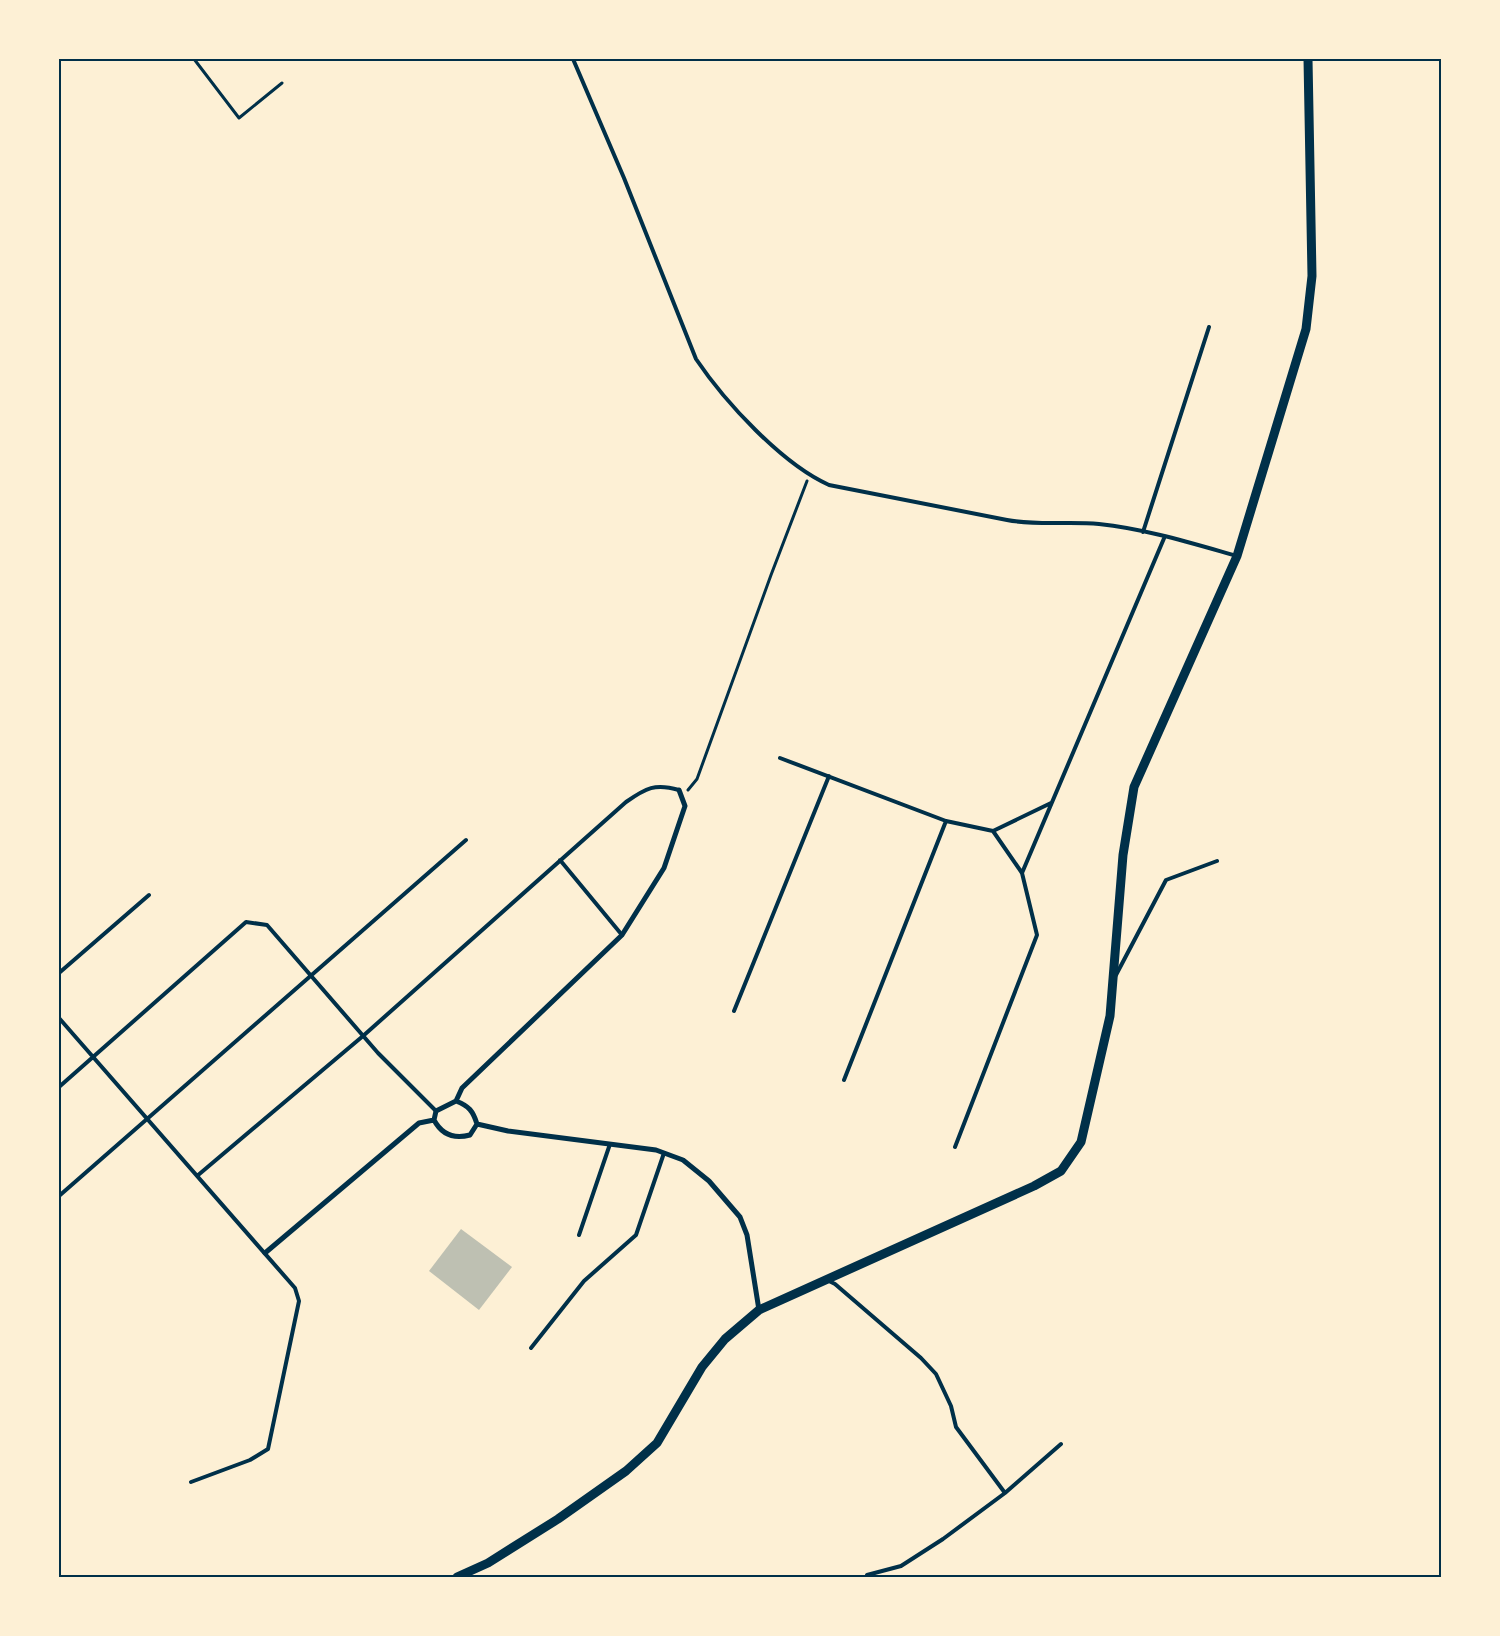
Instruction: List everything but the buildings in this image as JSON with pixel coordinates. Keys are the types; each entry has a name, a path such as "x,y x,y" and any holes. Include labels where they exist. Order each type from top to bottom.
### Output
{"street":[{"path":"456,1577 488,1563 558,1519 632,1465 657,1443 702,1367 725,1339 759,1310 1025,1190 1061,1171 1081,1142 1110,1016 1123,855 1134,787 1237,556 1306,329 1312,276 1308,59"},
{"path":"434,1120 436,1111 456,1102 462,1088 622,936 664,868 685,806 679,790"},
{"path":"456,1102 467,1106 473,1113 477,1124"},
{"path":"434,1120 445,1133 458,1138 470,1135 477,1124"},
{"path":"265,1253 418,1123 434,1120"},
{"path":"477,1124 508,1131 656,1150 683,1160 709,1181 740,1217 747,1235 759,1310"}],"lane":[{"path":"573,59 624,178 696,359 708,377 753,426 809,476 829,485 1028,524 1098,524 1165,536 1237,556"},
{"path":"1143,532 1209,327"},
{"path":"1022,873 1165,536"},
{"path":"780,758 946,820 993,831 1051,803"},
{"path":"734,1011 828,776"},
{"path":"197,1176 363,1036 626,802 644,789 663,786 679,790"},
{"path":"844,1080 946,820"},
{"path":"955,1148 1036,935 1022,873 993,831"},
{"path":"59,1196 466,840"},
{"path":"560,860 622,936"},
{"path":"1113,979 1166,880 1217,861"},
{"path":"59,973 149,895"},
{"path":"59,1087 246,922 267,925 363,1036 436,1111"},
{"path":"59,1018 295,1288 299,1301 268,1449 250,1460 191,1482"},
{"path":"579,1235 610,1144"},
{"path":"531,1348 584,1281 636,1236 664,1153"},
{"path":"827,1280 850,1297 936,1374 951,1406 956,1427 1005,1493"},
{"path":"867,1575 901,1566 943,1540 1005,1493 1061,1444"}],"path":[{"path":"194,59 239,118 282,83"},
{"path":"682,798 697,779 770,575 809,476"}]}
